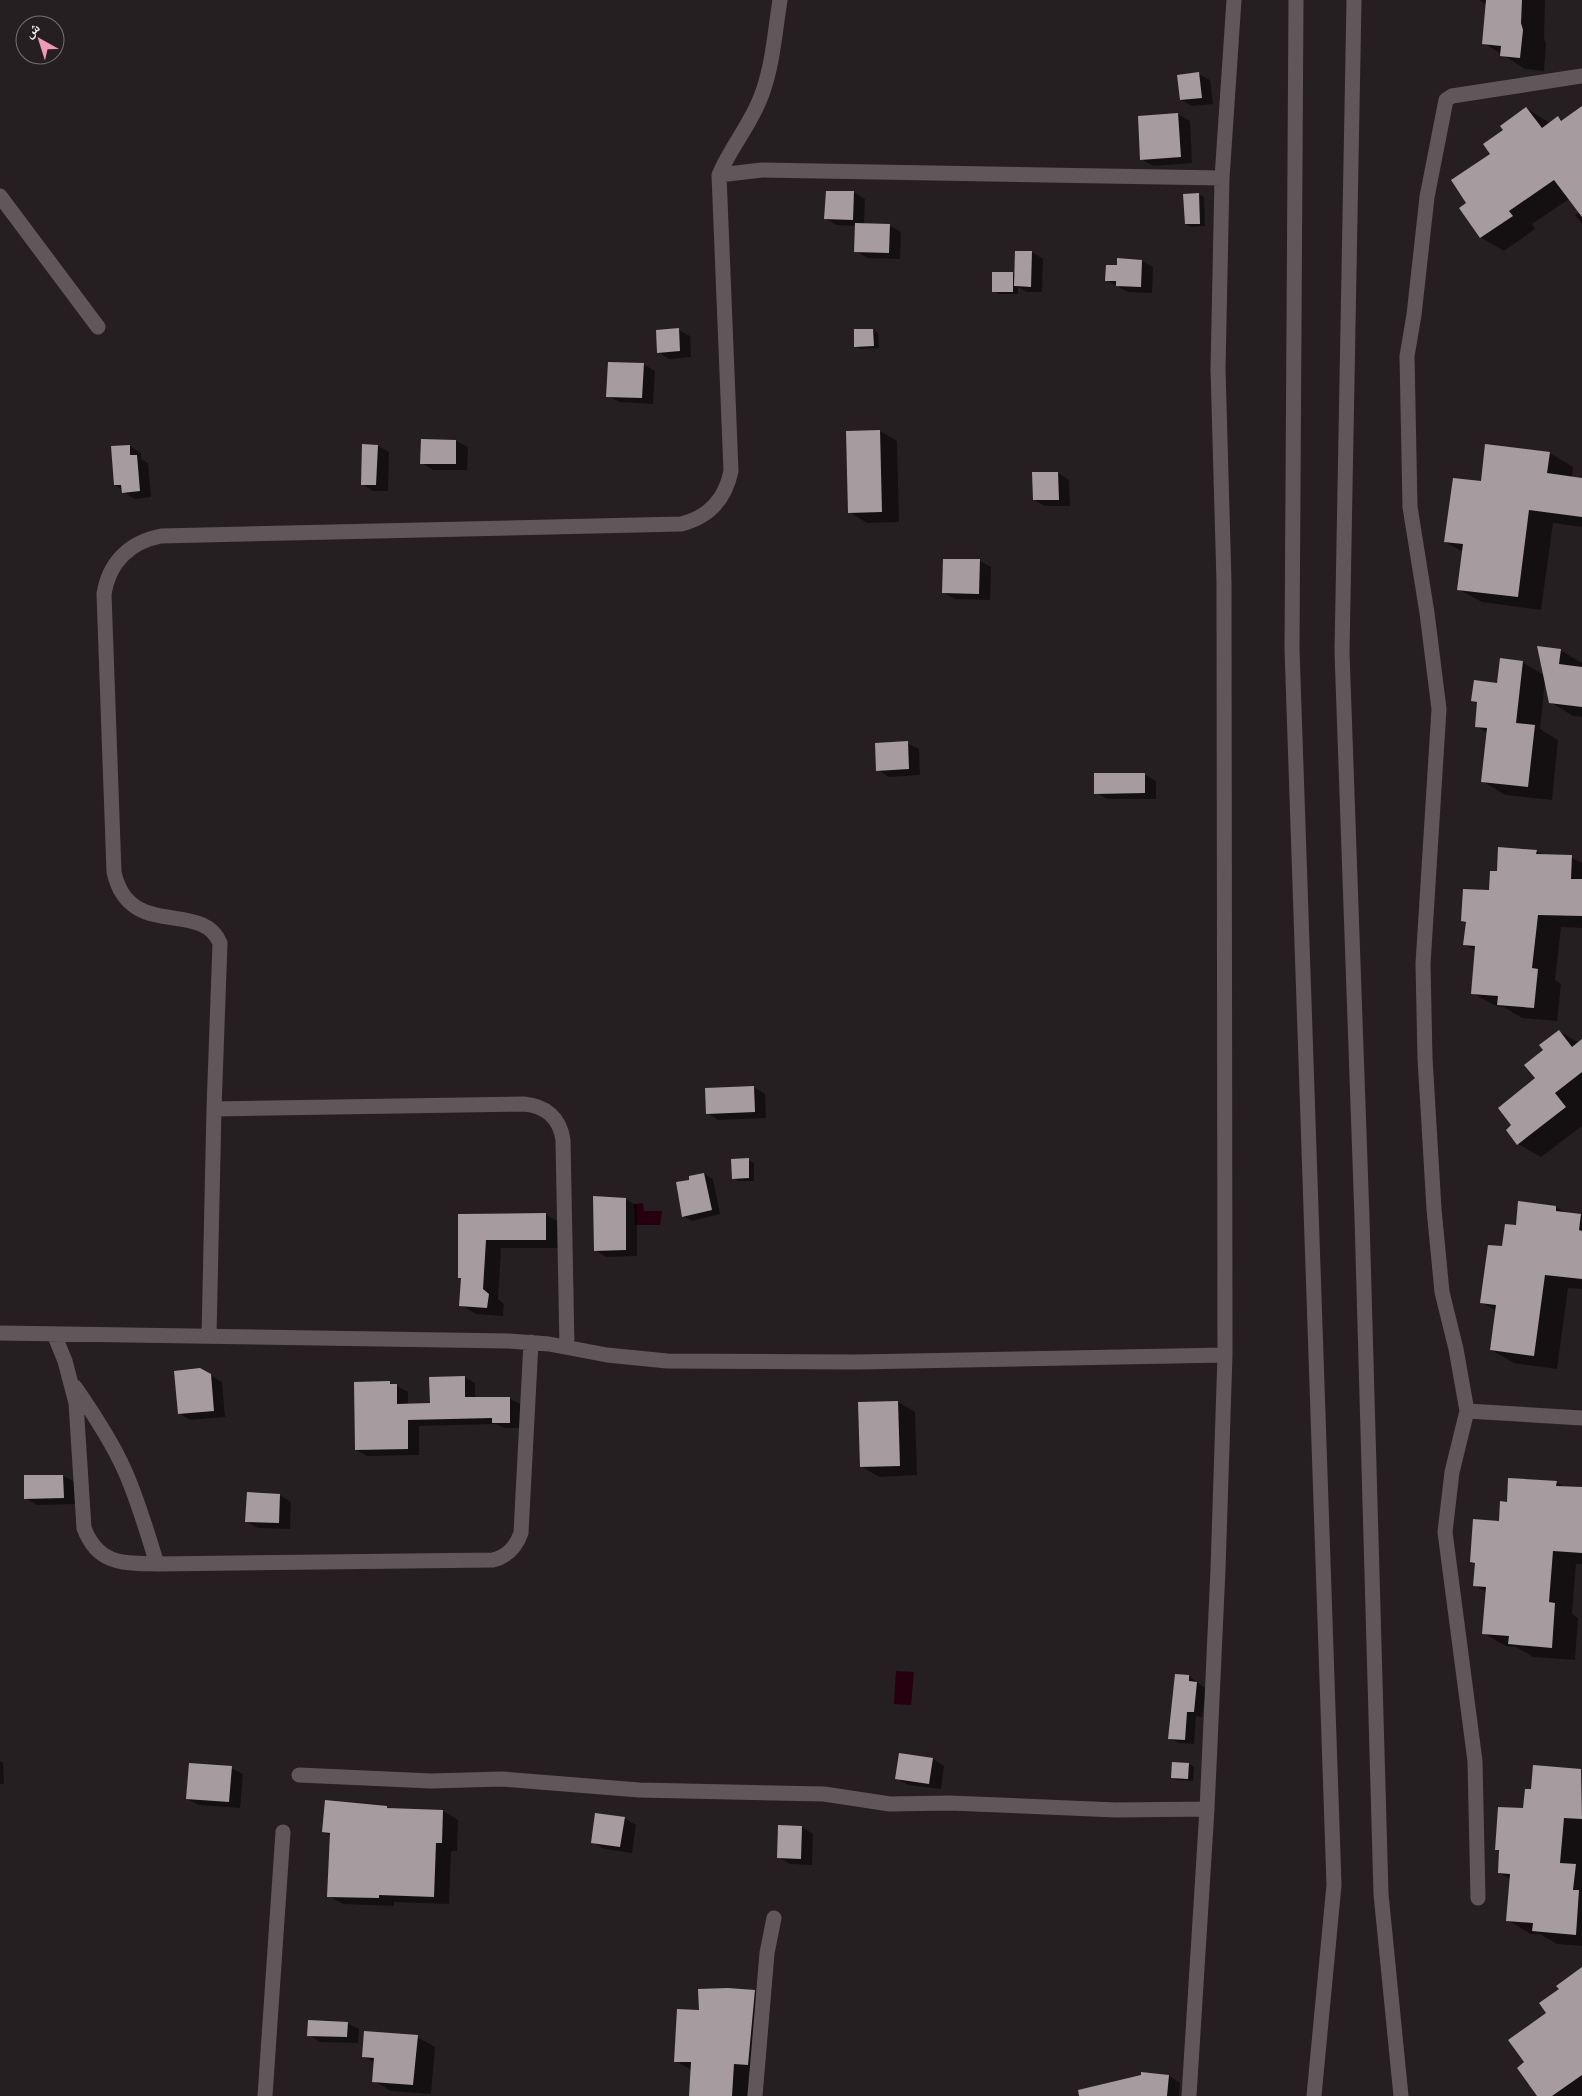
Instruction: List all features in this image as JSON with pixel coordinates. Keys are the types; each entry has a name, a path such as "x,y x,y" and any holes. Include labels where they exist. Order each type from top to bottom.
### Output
{"street":[{"path":"209,1336 214,1109 221,950 218,936 208,927 143,912 123,896 116,884 114,872 104,594 110,572 116,562 136,544 161,536 681,524 701,517 710,511 721,498 729,483 731,471 719,175 727,156 754,113 762,94 772,53 780,0"},
{"path":"1189,2096 1207,1809 1218,1569 1224,1355 1224,582 1218,369 1222,178 1234,0"},
{"path":"1296,0 1292,649 1334,1885 1314,2096"},
{"path":"1354,0 1342,652 1362,1218 1381,1894 1401,2096"},
{"path":"1478,1898 1475,1762 1445,1532 1452,1472 1467,1411 1456,1349 1442,1292 1434,1209 1425,1058 1423,964 1438,709 1427,613 1410,508 1407,356 1414,315 1427,197 1447,98 1582,76"},
{"path":"719,175 762,170 1222,178"},
{"path":"0,196 98,328"},
{"path":"214,1109 524,1104 541,1107 559,1125 563,1140 567,1347"},
{"path":"0,1333 530,1342 637,1359 697,1362 856,1362 1224,1355"},
{"path":"54,1334 71,1382 78,1424 84,1528 88,1538 101,1554 109,1559 119,1562 157,1564 493,1560 506,1555 516,1546 521,1533 530,1342"},
{"path":"71,1382 108,1439 124,1468 137,1500 157,1564"},
{"path":"1467,1411 1582,1418"},
{"path":"298,1775 431,1781 502,1779 639,1790 824,1794 890,1804 950,1803 1116,1810 1207,1809"},
{"path":"265,2096 283,1832"},
{"path":"755,2096 767,1953 774,1918"}],"shaded area":[{"path":"643,1203 644,1211 662,1211 660,1225 635,1225 634,1204"},
{"path":"896,1671 914,1672 911,1705 894,1704"}],"building":[{"path":"1486,0 1522,0 1521,23 1523,30 1520,58 1500,56 1501,46 1482,44"},
{"path":"1199,72 1202,98 1180,100 1177,75"},
{"path":"1582,106 1582,217 1554,180 1509,211 1513,216 1480,238 1459,208 1466,203 1451,180 1490,154 1483,144 1503,130 1500,126 1526,107 1542,128 1558,116 1561,121"},
{"path":"1178,113 1181,157 1140,160 1138,116"},
{"path":"826,191 854,191 853,220 824,219"},
{"path":"1199,193 1200,224 1185,224 1183,194"},
{"path":"855,223 890,224 889,253 854,252"},
{"path":"1015,251 1032,251 1031,287 1014,286"},
{"path":"1117,258 1142,260 1141,287 1116,286 1116,281 1105,281 1106,265 1117,265"},
{"path":"992,272 1013,272 1013,292 992,292"},
{"path":"679,328 680,351 657,353 656,330"},
{"path":"854,329 873,329 874,346 854,347"},
{"path":"608,362 644,363 642,398 606,397"},
{"path":"880,430 882,512 848,513 846,431"},
{"path":"421,439 456,440 456,464 420,464"},
{"path":"362,444 378,445 376,485 361,485"},
{"path":"1485,444 1550,452 1547,473 1582,478 1582,517 1529,510 1518,597 1457,590 1463,544 1444,542 1453,478 1481,481"},
{"path":"130,445 130,455 137,455 140,491 122,493 121,485 114,485 111,446"},
{"path":"1032,472 1058,472 1059,500 1033,500"},
{"path":"943,559 980,559 979,594 942,593"},
{"path":"1537,646 1561,649 1559,664 1582,667 1582,707 1549,703"},
{"path":"1500,658 1523,661 1516,723 1535,725 1528,787 1481,782 1487,728 1475,727 1477,702 1471,701 1474,680 1497,683"},
{"path":"908,741 909,769 876,771 875,743"},
{"path":"1094,773 1145,773 1145,793 1094,794"},
{"path":"1498,847 1537,850 1536,854 1572,855 1571,879 1582,879 1582,916 1538,915 1532,968 1538,969 1534,1008 1497,1005 1498,996 1471,994 1475,946 1463,945 1466,922 1461,921 1463,889 1489,890 1490,871 1497,871"},
{"path":"1559,1030 1572,1047 1582,1039 1582,1072 1555,1093 1566,1107 1517,1145 1506,1130 1511,1125 1498,1108 1535,1078 1524,1065 1543,1050 1539,1045"},
{"path":"754,1086 755,1112 706,1114 705,1088"},
{"path":"749,1158 749,1178 732,1179 731,1159"},
{"path":"704,1173 712,1210 682,1217 676,1182 689,1180 689,1176"},
{"path":"593,1196 626,1198 626,1250 594,1251"},
{"path":"1518,1201 1556,1206 1556,1211 1581,1214 1579,1230 1582,1231 1582,1279 1545,1275 1534,1356 1490,1350 1496,1305 1480,1303 1488,1245 1502,1246 1505,1224 1516,1225"},
{"path":"546,1213 546,1240 486,1240 483,1289 489,1294 487,1308 459,1306 461,1278 458,1278 458,1214"},
{"path":"200,1368 211,1374 214,1411 178,1414 174,1371"},
{"path":"465,1376 465,1397 510,1397 510,1423 492,1423 492,1418 408,1420 408,1449 355,1450 354,1382 390,1381 390,1384 397,1384 397,1404 430,1403 429,1377"},
{"path":"898,1401 900,1466 860,1467 858,1402"},
{"path":"24,1475 63,1475 64,1498 24,1499"},
{"path":"1508,1478 1557,1481 1556,1486 1582,1487 1582,1553 1553,1551 1549,1602 1555,1603 1552,1648 1508,1644 1509,1636 1482,1634 1486,1587 1473,1586 1475,1563 1470,1562 1473,1519 1499,1521 1500,1501 1507,1502"},
{"path":"247,1492 280,1494 279,1523 245,1522"},
{"path":"1175,1674 1189,1675 1189,1681 1197,1682 1194,1712 1187,1712 1185,1740 1168,1739"},
{"path":"899,1753 933,1758 929,1784 895,1779"},
{"path":"1172,1762 1189,1763 1188,1779 1171,1778"},
{"path":"189,1763 232,1766 229,1802 186,1799"},
{"path":"1533,1765 1581,1769 1582,1819 1564,1818 1560,1863 1576,1864 1573,1890 1579,1890 1576,1935 1532,1931 1533,1923 1506,1921 1510,1874 1498,1873 1499,1850 1495,1850 1498,1807 1523,1808 1525,1789 1531,1789"},
{"path":"325,1800 387,1806 387,1808 443,1810 442,1843 436,1843 434,1897 379,1895 379,1898 327,1897 330,1833 322,1832"},
{"path":"595,1813 625,1817 620,1847 591,1843"},
{"path":"778,1825 802,1826 801,1859 777,1858"},
{"path":"1582,1967 1582,2075 1552,2096 1537,2096 1517,2068 1524,2062 1508,2040 1546,2013 1539,2003 1559,1989 1556,1986"},
{"path":"728,1988 755,1990 748,2065 734,2064 732,2096 689,2096 691,2062 674,2062 677,2009 699,2010 698,1989"},
{"path":"308,2020 348,2022 347,2037 307,2036"},
{"path":"364,2031 418,2035 413,2085 372,2082 374,2058 362,2057"},
{"path":"1141,2072 1169,2075 1167,2096 1079,2096 1078,2090 1141,2075"}]}
